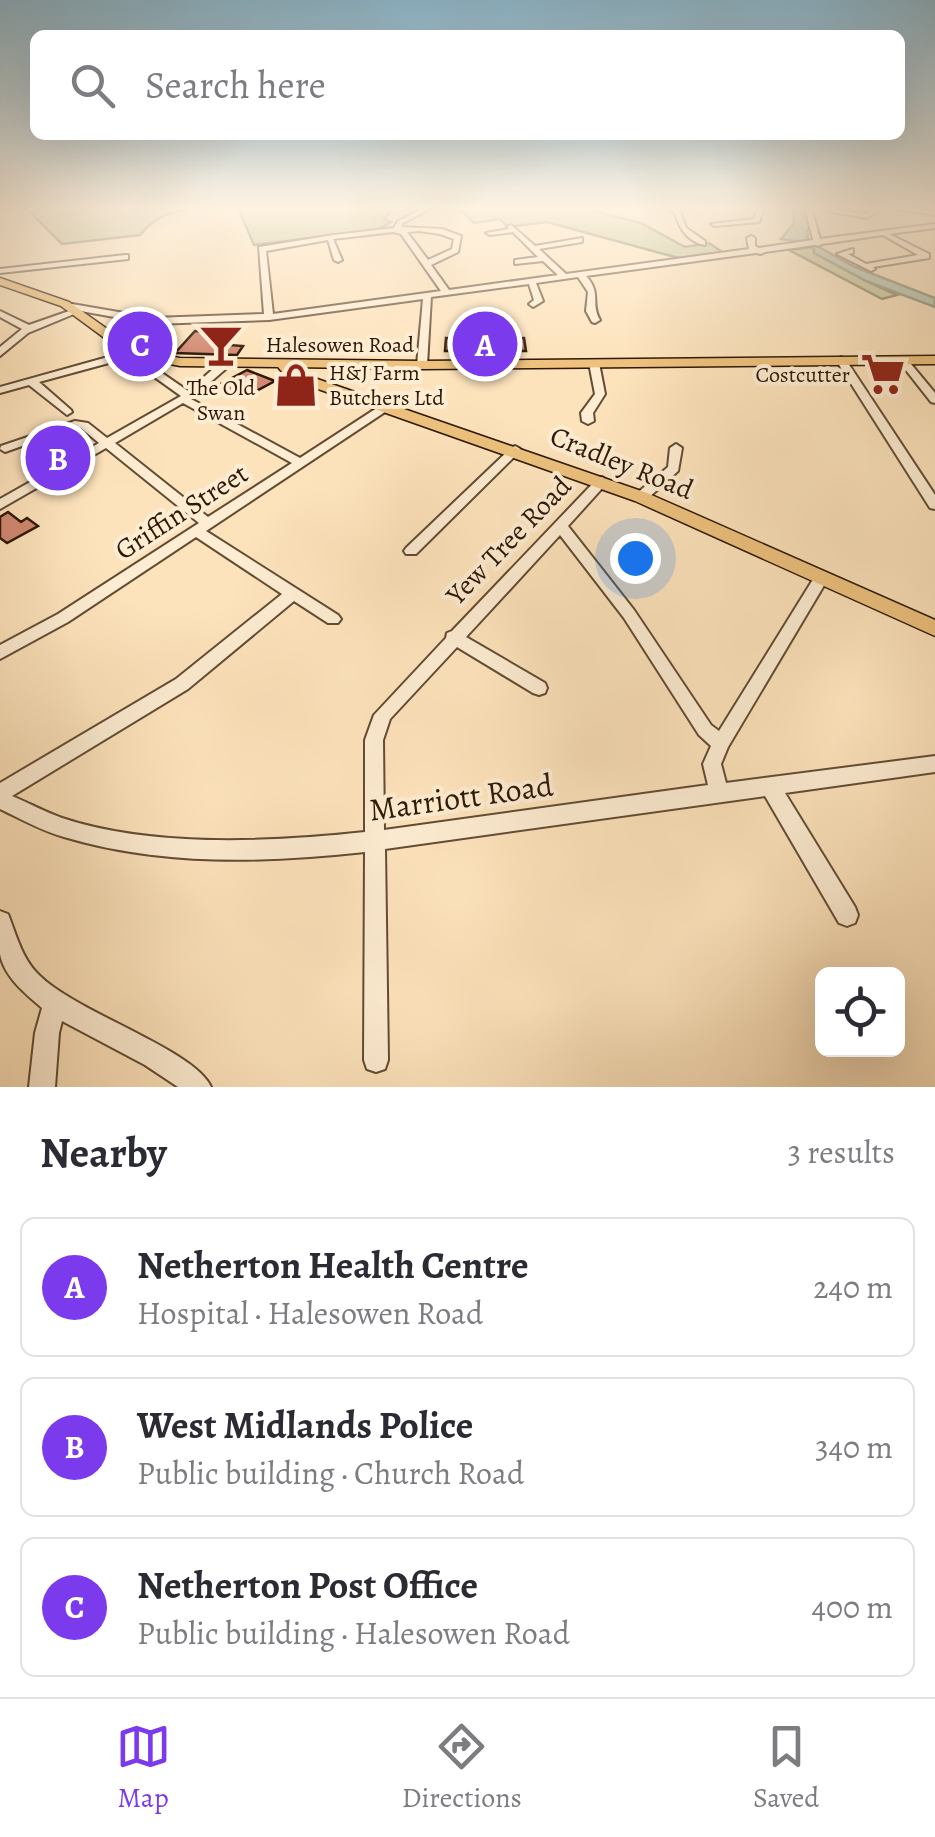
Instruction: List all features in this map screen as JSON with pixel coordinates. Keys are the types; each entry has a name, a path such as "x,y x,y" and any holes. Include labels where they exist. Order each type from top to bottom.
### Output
{"main road":[{"name":"Halesowen Road","path":"2,278 78,312 135,354 225,364 935,360"},
{"name":"Cradley Road","path":"284,365 292,375 641,496 935,628"}],"street":[{"path":"2,278 121,258"},
{"path":"263,258 268,317"},
{"path":"422,258 447,293"},
{"path":"426,264 439,258"},
{"path":"518,262 545,258 566,278"},
{"path":"0,354 10,338 28,328 78,312 172,321 268,317 718,258"},
{"path":"848,258 871,269 921,258"},
{"path":"581,276 593,292 590,310 595,320"},
{"path":"532,282 540,301 534,304"},
{"path":"422,364 427,296"},
{"path":"78,312 106,314"},
{"path":"0,314 28,328"},
{"path":"0,390 135,354 135,359 185,398 299,462"},
{"path":"841,360 935,505"},
{"path":"903,360 935,400"},
{"path":"588,421 587,413 600,394 594,363"},
{"path":"0,505 185,398 225,364"},
{"path":"32,382 66,412"},
{"name":"Griffin Street","path":"0,654 63,618 386,406"},
{"path":"5,448 75,424 84,425 202,527 292,594 333,619"},
{"path":"641,496 674,468 676,448"},
{"path":"411,551 515,450"},
{"name":"Yew Tree Road","path":"376,1060 374,740 384,716 453,637 602,481"},
{"path":"562,526 630,614 704,730 721,744"},
{"path":"719,793 712,764 721,744 822,578"},
{"path":"0,796 182,684 292,594"},
{"name":"Yew Tree Road","path":"453,637 539,688"},
{"name":"Marriott Road","path":"0,796 31,818 129,844 236,848 375,840 935,764"},
{"path":"770,786 848,916"},
{"path":"0,922 16,966 32,986 55,1004 154,1056 198,1087"},
{"path":"42,1087 47,1033 55,1004"}],"green space":[{"path":"804,258 828,258 897,295 882,299"}],"shaded area":[{"path":"823,258 838,258 935,298 935,307 866,281"}],"building":[{"path":"195,331 238,332 229,345 243,346 237,355 175,353"},
{"path":"446,338 524,338 526,351 445,351"},
{"path":"247,370 275,381 247,396 234,396 215,387"},
{"path":"8,512 21,522 27,518 38,526 7,543 0,538 0,517"}],"place":[{"name":"Netherton Post Office","path":"140,344"},
{"name":"Netherton Health Centre","path":"485,344"},
{"name":"The Old Swan","path":"221,345"},
{"name":"Costcutter","path":"883,374"},
{"name":"H&J Farm Butchers Ltd","path":"296,385"},
{"name":"West Midlands Police","path":"58,458"}]}
